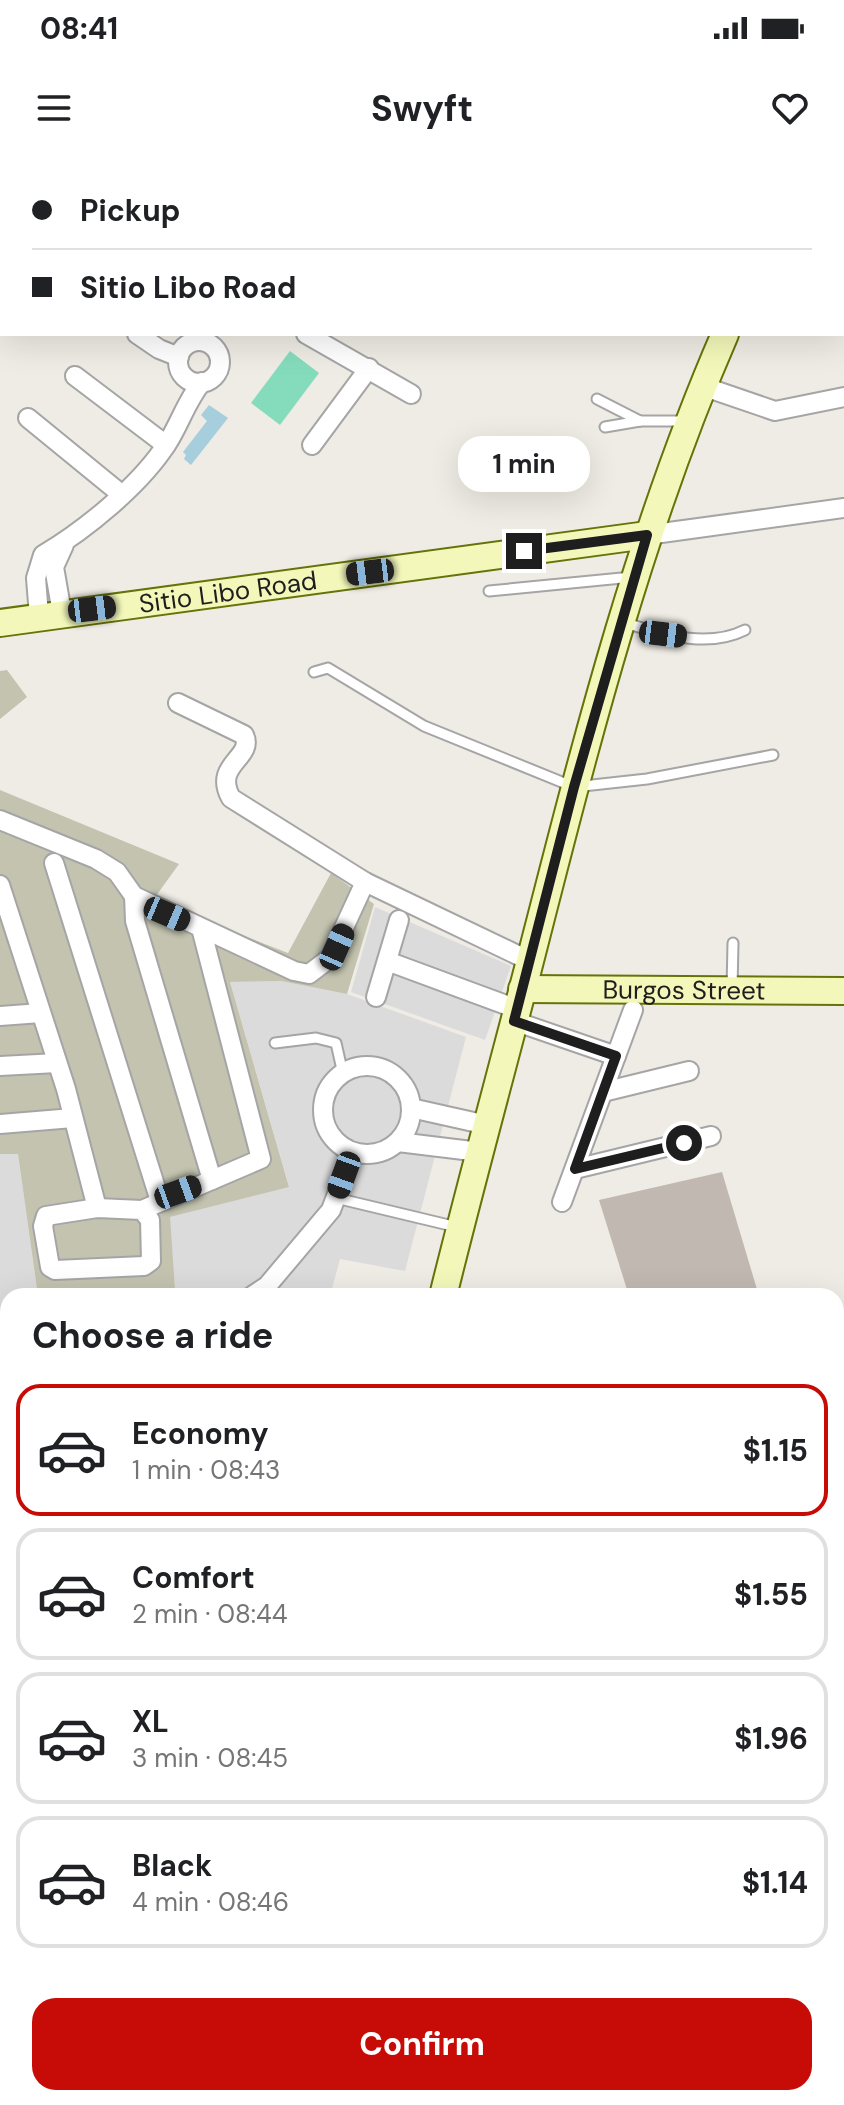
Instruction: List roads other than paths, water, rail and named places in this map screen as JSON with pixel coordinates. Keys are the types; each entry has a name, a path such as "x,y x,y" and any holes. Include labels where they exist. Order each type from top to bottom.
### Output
{"street":[{"path":"140,336 159,349 179,357"},
{"path":"310,336 411,394"},
{"path":"445,1288 574,787 647,535 688,421 724,336"},
{"path":"45,615 54,567 64,545 121,494 166,445 193,393 202,382 214,377 220,366 214,341 191,343 179,357"},
{"path":"179,357 184,376 202,382"},
{"path":"312,445 369,368"},
{"path":"75,376 166,445"},
{"path":"702,386 775,411 844,397"},
{"path":"28,418 121,494"},
{"path":"647,535 844,508"},
{"name":"Sitio Libo Road","path":"0,623 647,535"},
{"path":"178,703 244,735 247,740 246,746 226,772 224,786 231,798 365,882 530,961"},
{"path":"0,820 96,859 117,872 134,896 141,944 212,1180"},
{"path":"54,863 160,1201"},
{"path":"134,896 294,971 309,974 330,958 365,882"},
{"path":"0,885 57,1063 97,1208"},
{"path":"376,997 399,920"},
{"path":"142,1210 150,1220 151,1261 144,1266 55,1270 50,1267 43,1226 46,1216 97,1208 142,1210 261,1159 201,928"},
{"path":"387,961 518,1006 616,1056"},
{"name":"Burgos Street","path":"518,1006 732,993 844,991"},
{"path":"562,1202 633,1010"},
{"path":"0,1016 41,1013"},
{"path":"0,1066 57,1063"},
{"path":"368,1066 393,1075 402,1084 411,1108 408,1127 398,1142 376,1153 353,1152 338,1144 328,1131 323,1116 324,1100 331,1085 343,1074 368,1066"},
{"path":"603,1092 689,1071"},
{"path":"411,1108 487,1125"},
{"path":"0,1124 73,1118"},
{"path":"575,1169 711,1136"},
{"path":"398,1142 480,1152"},
{"path":"260,1288 287,1263 331,1210 353,1152"}],"lane":[{"path":"597,399 640,421"},
{"path":"605,427 640,421 688,421"},
{"path":"489,591 635,576"},
{"path":"622,622 663,634 706,640 745,630"},
{"path":"314,672 328,668 424,726 574,787 647,779 773,755"},
{"path":"732,993 733,943"},
{"path":"275,1043 316,1038 336,1043 343,1074"},
{"path":"336,1198 460,1228"}],"water":[{"path":"209,405 228,418 191,465 184,459 186,455 183,452 207,421 201,415"}]}
